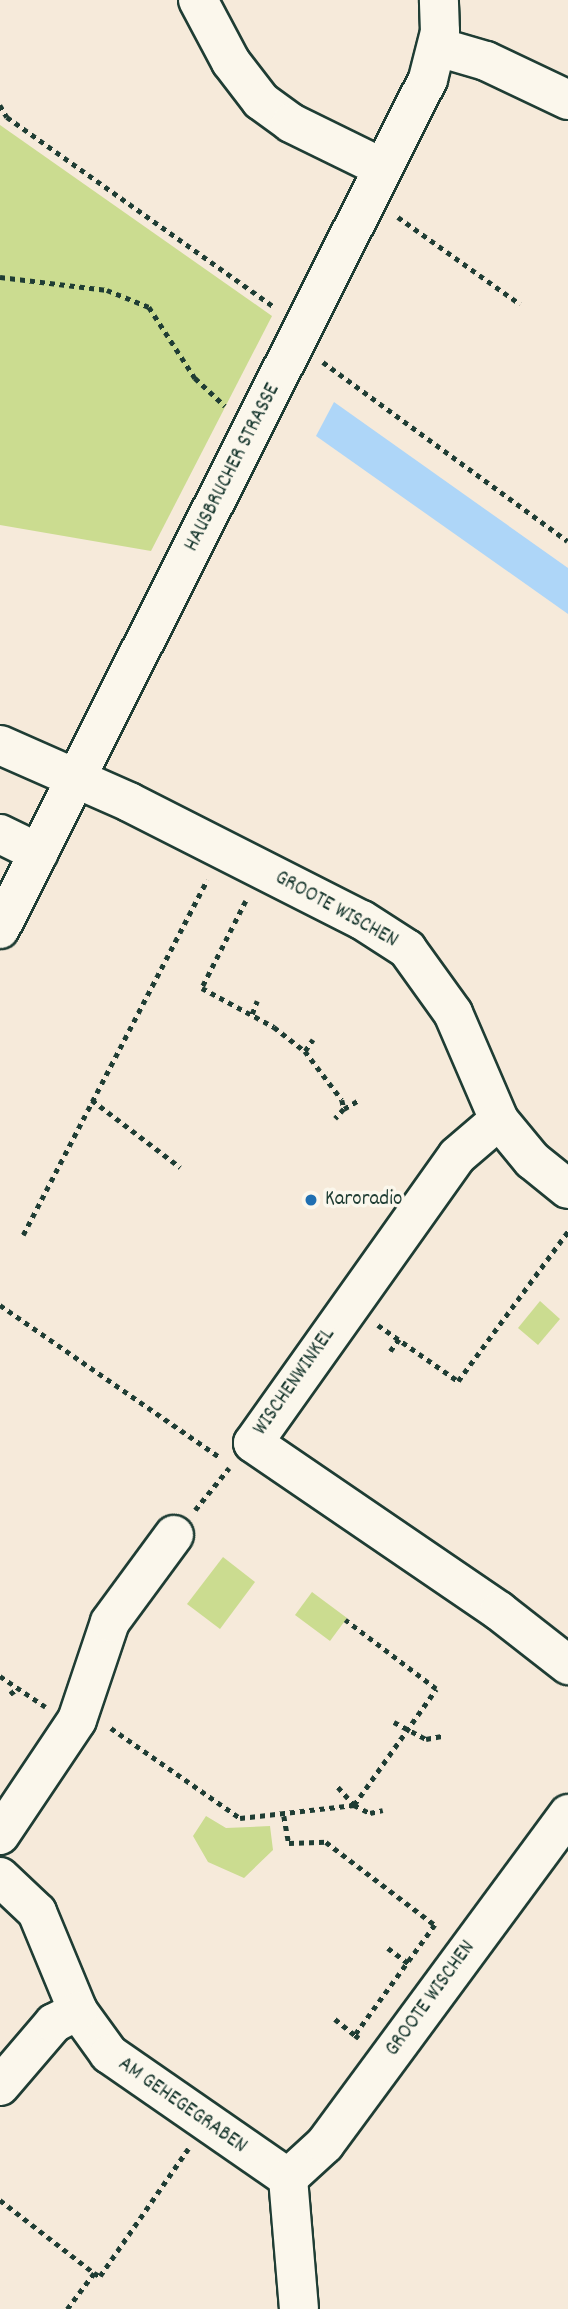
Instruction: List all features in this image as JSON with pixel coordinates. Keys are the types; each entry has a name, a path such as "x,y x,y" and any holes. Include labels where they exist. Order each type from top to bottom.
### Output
{"street":[{"path":"198,0 231,62 261,102 376,183"},
{"name":"HAUSBRUCHER STRASSE","path":"0,929 77,777 309,342 376,183 428,79 438,47 439,0"},
{"path":"438,47 486,61 568,100"},
{"name":"GROOTE WISCHEN","path":"0,745 77,777 362,920 407,949 453,1013 499,1120 532,1160 568,1189"},
{"path":"0,834 38,853"},
{"name":"WISCHENWINKEL","path":"499,1120 457,1156 348,1305 253,1443 499,1611 568,1665"},
{"path":"0,1835 75,1723 110,1622 174,1535"},
{"name":"GROOTE WISCHEN","path":"288,2178 326,2144 568,1814"},
{"name":"AM GEHEGEGRABEN","path":"0,1877 37,1912 78,2011 95,2039 125,2068 288,2178"},
{"path":"0,2085 54,2023 78,2011"},
{"path":"288,2178 299,2309"}],"path":[{"path":"0,105 7,117 309,342 568,541"},
{"path":"376,183 520,304"},
{"path":"0,277 128,296 162,322 195,378 231,409"},
{"path":"23,1235 212,870"},
{"path":"253,888 202,988 252,1014 305,1051 327,1075 344,1109"},
{"path":"252,1014 257,1002"},
{"path":"305,1051 313,1039"},
{"path":"92,1100 180,1167"},
{"path":"335,1119 344,1109 359,1100"},
{"path":"348,1305 458,1381 568,1231"},
{"path":"390,1351 399,1339"},
{"path":"174,1535 253,1443"},
{"path":"0,1676 75,1723 97,1729 111,1728 240,1818 284,1816 354,1805 436,1689 345,1620"},
{"path":"10,1694 18,1688"},
{"path":"394,1722 426,1739 442,1736"},
{"path":"338,1787 354,1805 370,1812 383,1810"},
{"path":"284,1816 289,1843 326,1842 435,1925 355,2035"},
{"path":"335,2019 387,2059"},
{"path":"0,2200 100,2276 194,2140"},
{"path":"67,2309 94,2273"}],"green space":[{"path":"0,125 272,316 151,551 0,525"},
{"path":"540,1301 560,1319 538,1345 518,1328"},
{"path":"223,1557 255,1582 220,1629 187,1604"},
{"path":"312,1592 347,1618 330,1641 295,1615"},
{"path":"206,1816 226,1828 270,1826 273,1850 244,1878 208,1862 193,1836"}],"water":[{"path":"334,402 568,568 568,614 316,436"}],"place":[{"name":"Karoradio","path":"311,1200"}]}
